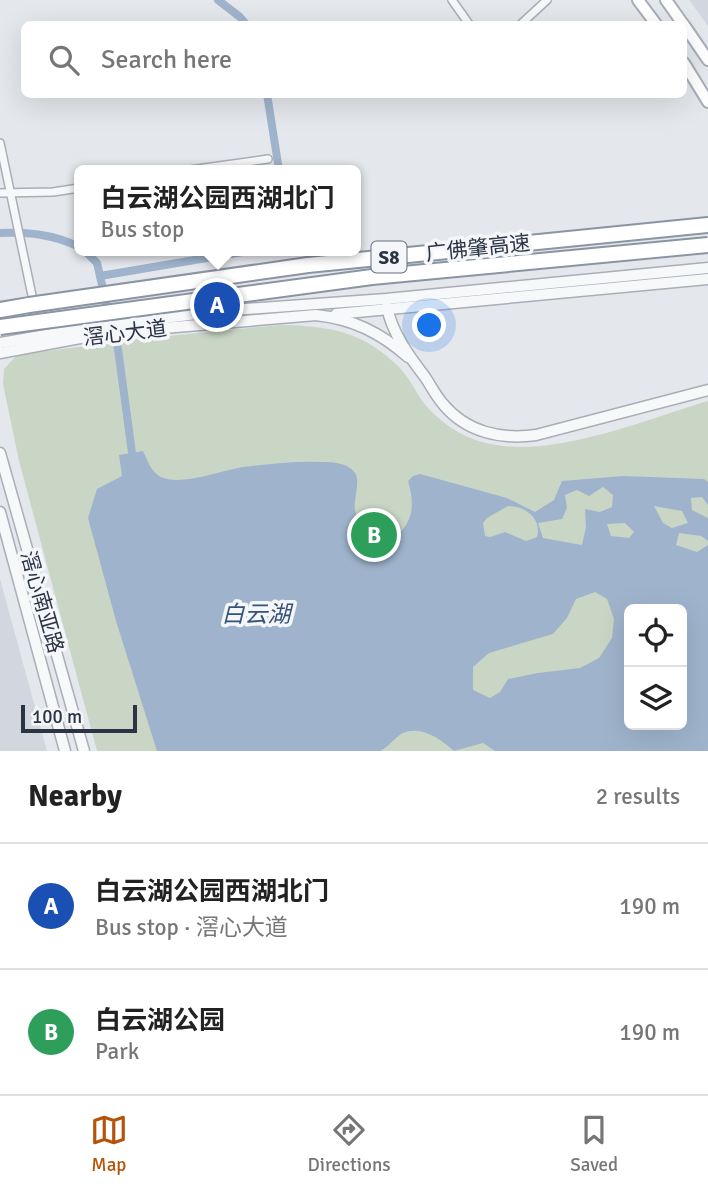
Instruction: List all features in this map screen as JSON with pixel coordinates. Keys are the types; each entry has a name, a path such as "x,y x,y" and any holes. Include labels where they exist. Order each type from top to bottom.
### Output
{"highway":[{"name":"广佛肇高速","path":"0,308 308,265 708,225"},
{"name":"广佛肇高速","path":"0,327 372,277 708,245"}],"main road":[{"path":"638,0 654,21"},
{"path":"666,0 680,21"},
{"path":"687,31 708,60"},
{"path":"687,68 708,102"}],"street":[{"path":"452,0 467,21"},
{"path":"524,21 547,0"},
{"path":"0,143 41,340"},
{"path":"225,165 268,159"},
{"path":"0,193 74,189"},
{"path":"386,305 505,287 708,268"},
{"path":"296,311 708,279"},
{"name":"滘心大道","path":"386,305 408,358"},
{"name":"滘心大道","path":"0,343 296,311 328,316 357,324 388,341 408,358 454,415 475,429 523,437 708,390"},
{"name":"滘心大道","path":"0,352 41,340"},
{"name":"滘心南亚路","path":"0,453 84,751"},
{"name":"滘心南亚路","path":"0,512 65,751"}],"shaded area":[{"path":"689,0 708,0 708,26"},
{"path":"0,579 47,751 0,751"}],"green space":[{"path":"280,325 330,329 359,338 386,356 403,372 428,408 454,430 485,443 520,447 575,441 708,401 708,751 97,751 19,461 3,384 4,369 17,355 138,339"}],"water":[{"name":"白云湖","path":"143,451 155,473 161,477 181,480 241,467 311,462 344,465 352,469 357,477 355,510 360,523 370,534 383,540 397,535 406,525 412,504 408,481 420,474 507,498 535,512 554,500 562,481 623,476 704,479 708,482 708,505 702,497 691,498 692,510 708,518 708,541 701,536 679,533 676,545 697,552 708,545 708,751 495,751 483,743 454,751 424,732 410,731 397,737 380,751 157,751 116,621 88,518 97,489 122,476 119,455","holes":["603,487 613,495 612,507 600,512 585,509 586,527 582,545 543,538 538,523 562,519 567,508 565,495 577,490 589,496","508,506 520,508 535,519 537,537 526,541 505,532 485,536 483,523","654,506 682,511 688,523 672,528 663,523","625,523 634,532 629,538 611,536 607,524","595,592 607,599 614,619 612,638 599,658 580,668 508,679 500,692 490,698 473,690 473,667 489,653 553,634 567,618 576,599"]}],"waterway":[{"path":"218,0 243,21"},
{"path":"268,98 278,165"},
{"path":"0,233 40,235 74,245"},
{"path":"90,256 97,263 109,315"},
{"path":"100,276 218,256"},
{"path":"112,328 118,349 132,453"}],"place":[{"name":"白云湖公园西湖北门","path":"217,305"},
{"name":"白云湖公园","path":"374,535"}]}
